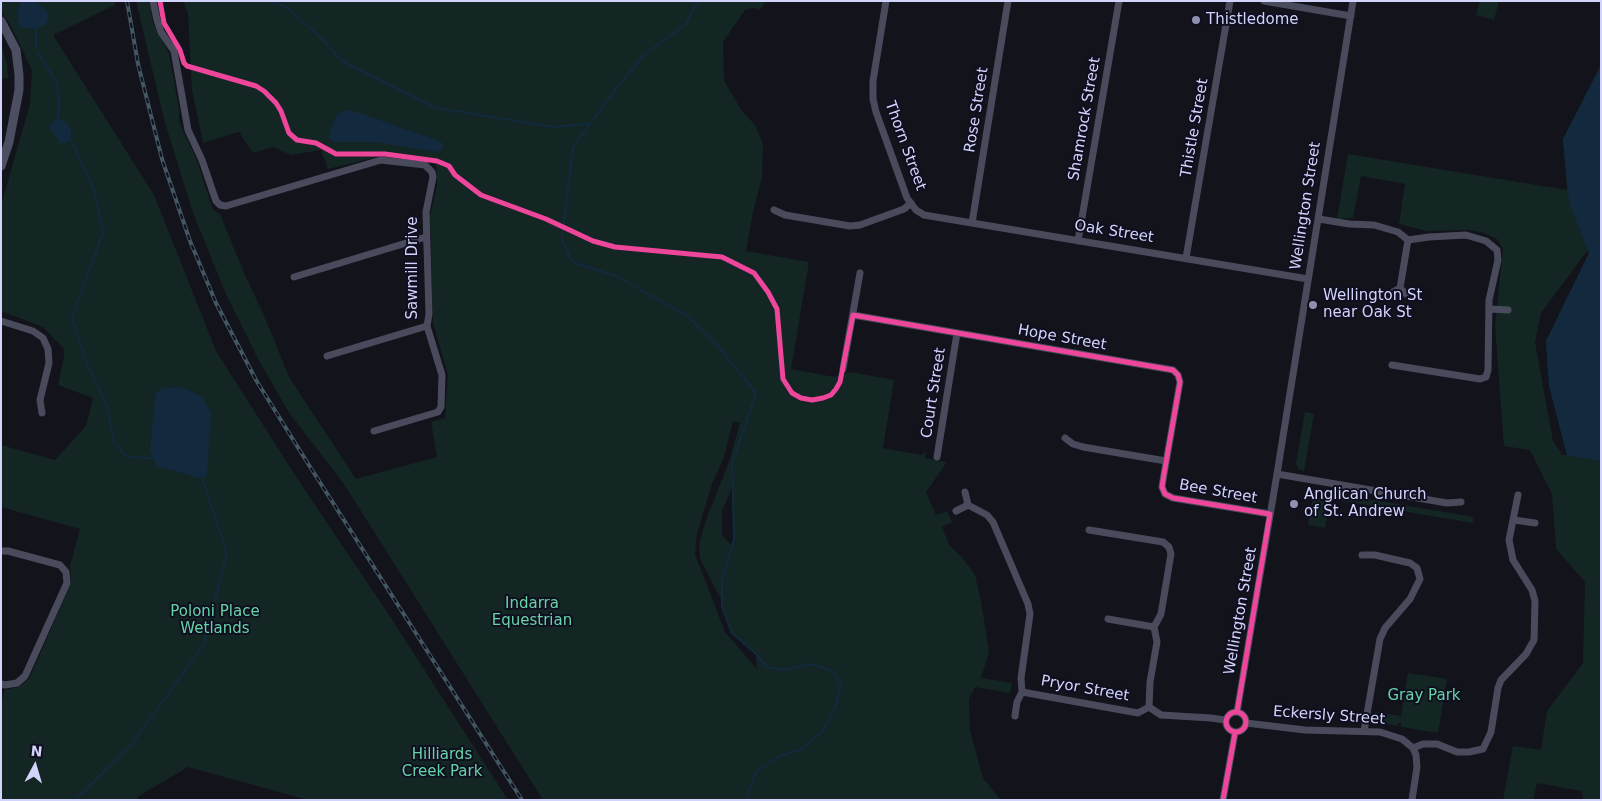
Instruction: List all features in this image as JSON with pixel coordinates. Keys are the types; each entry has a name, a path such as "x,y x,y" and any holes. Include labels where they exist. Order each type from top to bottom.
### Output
{"street":[{"name":"Sawmill Drive","path":"153,1 161,32 174,51 188,130 202,160 216,200 220,205 226,206 382,160 424,165 432,172 433,177 426,212 429,314 426,326 442,375 442,401 438,412 374,431"},
{"name":"Thorn Street","path":"886,1 873,81 873,99 907,198 916,210"},
{"name":"Rose Street","path":"972,223 1008,1"},
{"name":"Shamrock Street","path":"1078,240 1119,1"},
{"name":"Thistle Street","path":"1186,258 1230,1"},
{"path":"1264,1 1351,16"},
{"name":"Wellington Street","path":"1237,712 1319,219 1353,1"},
{"path":"1,166 9,142 20,90 16,50 3,25"},
{"path":"774,210 785,215 850,226 860,225 904,209 911,203"},
{"name":"Oak Street","path":"916,210 924,215 1308,279"},
{"path":"1319,219 1349,224 1374,225 1398,232 1408,240 1429,236 1466,235 1486,241 1497,250 1498,260 1489,300 1488,370 1484,378 1480,379 1392,365"},
{"path":"294,277 426,237"},
{"path":"1400,288 1408,240"},
{"path":"843,369 860,272"},
{"path":"1391,293 1400,288"},
{"path":"1400,288 1406,294"},
{"path":"1490,309 1508,310"},
{"name":"Hope Street","path":"852,315 1173,370 1178,375 1180,382 1166,461"},
{"path":"1,321 33,330 43,338 48,349 48,363 40,400 42,413"},
{"path":"327,356 426,326"},
{"name":"Court Street","path":"937,458 957,333"},
{"name":"Bee Street","path":"1065,438 1073,444 1083,447 1166,461 1162,487 1168,496 1270,514"},
{"path":"1277,474 1447,503 1461,502"},
{"path":"965,492 968,505 987,515 993,522 1028,604 1030,614 1021,678 1022,692"},
{"path":"1412,800 1417,767 1416,755 1412,748 1423,744 1437,744 1457,752 1483,749 1491,732 1501,680 1526,654 1534,640 1535,601 1532,590 1513,560 1509,540 1518,495"},
{"path":"956,511 968,505"},
{"path":"1514,520 1535,523"},
{"path":"1089,530 1163,542 1169,547 1171,554 1161,614 1154,627 1157,642 1150,682 1149,707"},
{"path":"1,551 8,551 60,565 66,572 67,584 25,676 17,683 1,684"},
{"path":"1362,555 1375,555 1410,563 1417,568 1420,578 1410,599 1385,628 1380,639 1364,731"},
{"path":"1108,619 1154,627"},
{"name":"Pryor Street","path":"1014,716 1022,692 1138,713 1149,707 1161,715 1225,720"},
{"path":"1237,712 1244,716 1246,722 1243,730 1235,733 1227,729 1225,720 1229,714 1237,712"},
{"name":"Eckersly Street","path":"1246,722 1305,730 1380,732 1402,738 1412,748"},
{"path":"1223,800 1235,733"}],"green space":[{"name":"Poloni Place Wetlands","path":"1,1 20,1 17,12 44,8 36,1 115,1 115,5 53,35 154,195 216,351 508,800 308,800 188,767 137,797 139,800 1,800 1,703 5,690 18,687 29,679 34,668 71,583 70,566 80,529 1,507 1,445 55,460 86,426 93,398 58,385 64,349 43,327 1,311 1,205 30,104 32,70 10,24 1,12"},
{"name":"Indarra Equestrian","path":"136,1 149,1 153,23 169,53 179,109 179,122 196,158 213,210 220,214 289,377 356,479 437,457 431,422 445,418 448,375 433,323 430,215 437,186 437,168 434,162 385,155 328,169 321,150 291,155 273,147 253,153 239,132 203,143 192,90 188,14 183,1 766,1 760,10 753,8 745,10 723,42 724,81 742,111 755,125 763,143 762,177 746,251 809,262 791,369 834,377 851,372 894,380 883,448 922,455 926,451 925,458 947,462 926,492 936,515 947,511 952,522 942,527 950,546 961,556 975,575 989,652 981,678 1012,683 1010,693 975,687 969,699 970,731 983,778 1001,800 543,800 344,484 290,414 258,359 226,294 193,213 165,123","holes":["733,421 740,423 729,462 706,520 699,544 700,559 722,601 722,607 732,633 756,655 757,669 725,632 695,554 697,534 712,484 724,457","732,487 734,539 732,546 722,535 722,511"]},
{"path":"1480,1 1499,1 1494,20 1476,15"},
{"path":"1,44 7,64 8,78 1,79"},
{"path":"1601,65 1601,800 1583,800 1582,791 1537,783 1533,800 1503,800 1513,746 1541,750 1547,711 1583,663 1585,582 1556,549 1552,494 1530,450 1504,446 1495,326 1503,249 1497,239 1484,233 1470,230 1427,231 1399,224 1405,184 1361,176 1353,218 1337,219 1348,154 1567,190 1563,139","holes":["1588,250 1589,253 1546,341 1549,386 1567,455 1562,455 1553,441 1535,342 1541,313"]},
{"path":"1305,412 1314,414 1304,471 1298,469 1296,463"},
{"path":"1314,490 1474,517 1473,523 1331,499 1325,528 1308,525"},
{"name":"Gray Park","path":"1408,673 1447,679 1438,733 1401,727 1401,723 1398,723 1397,726 1376,722 1375,712 1401,716"}],"water":[{"path":"20,1 36,1 44,8 50,16 45,25 35,29 19,27 17,12"},
{"path":"1601,65 1601,461 1567,455 1549,386 1546,341 1589,253 1569,202 1563,139"},
{"path":"346,110 440,141 443,144 443,149 439,152 374,142 334,142 330,139 329,134 337,114"},
{"path":"57,118 66,122 71,129 71,140 61,144 49,127"},
{"path":"183,387 203,398 211,413 207,475 203,479 157,466 150,450 156,392 164,388"}],"waterway":[{"path":"270,1 286,7 316,33 342,61 437,108 553,127 589,124"},
{"path":"698,1 686,24 645,54 618,86 573,147 562,239 572,262 616,276 686,315 718,346 756,393 732,464 734,539 722,581 722,607 732,633 755,653 767,667 784,670 812,664 833,671 841,684 835,708 823,731 802,749 780,756 756,772 746,800"},
{"path":"36,27 36,47"},
{"path":"38,53 56,81 59,101 58,120"},
{"path":"70,138 94,190 103,232 72,318 87,364 107,405 114,443 127,457 154,458"},
{"path":"75,800 132,744 204,644 227,553 202,478"}],"railway":[{"path":"127,1 138,64 162,159 190,241 216,303 256,380 522,800"}],"cycle path":[{"path":"160,1 164,23 180,50 184,63 187,66 256,86 264,91 276,103 289,133 297,140 316,143 336,154 385,154 437,161 449,166 455,175 481,195 546,219 593,241 615,247 722,257 754,273 768,292 777,309 783,379 792,393 801,398 812,400 823,398 831,395 836,389 840,382 853,315 1173,370 1178,375 1180,382 1162,487 1165,494 1173,498 1270,514 1237,712"},
{"path":"1232,712 1240,712 1246,718 1246,722 1246,726 1240,732 1232,732 1226,726 1226,718 1232,712"},
{"path":"1223,800 1235,733"}],"place":[{"name":"Thistledome","path":"1196,20"},
{"name":"Wellington St near Oak St","path":"1313,305"},
{"name":"Anglican Church of St. Andrew","path":"1294,504"}],"park label":[{"name":"Hilliards Creek Park","path":"442,764"}]}
